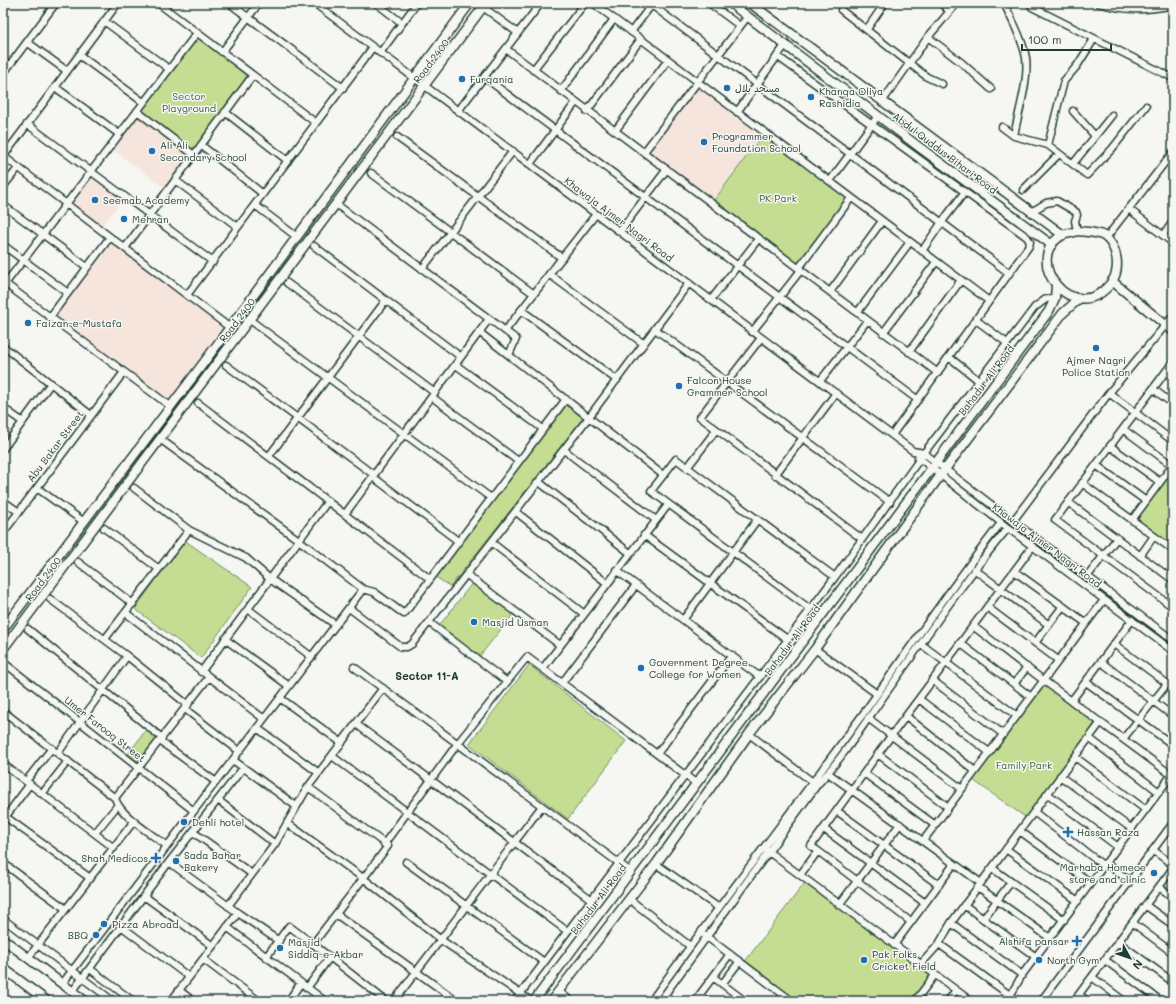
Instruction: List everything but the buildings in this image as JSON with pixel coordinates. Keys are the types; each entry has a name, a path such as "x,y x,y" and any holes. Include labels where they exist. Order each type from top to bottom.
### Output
{"main road":[{"name":"Abdul Quddus Bihari Road","path":"730,3 786,44 878,116 1052,245"},
{"name":"Abdul Quddus Bihari Road","path":"750,3 1063,235"},
{"name":"Road 2400","path":"3,629 416,79 468,4"},
{"name":"Road 2400","path":"3,649 485,5"},
{"path":"1077,231 1091,232 1104,236 1112,245 1116,256 1117,269 1112,281 1104,291 1093,297 1073,298 1061,292 1048,273 1047,260 1052,245 1063,235 1077,231"},
{"path":"1112,281 1173,331"},
{"name":"Bahadur Ali Road","path":"534,1001 1050,311 1055,298 1056,286"},
{"path":"551,1001 656,864 749,734 815,649 940,476 1063,313 1080,298"},
{"path":"205,361 214,367"},
{"path":"658,836 669,845"},
{"path":"3,939 85,1001"},
{"path":"3,968 47,1001"}],"street":[{"path":"3,74 56,3"},
{"path":"118,3 3,156 229,327"},
{"path":"158,3 316,123"},
{"path":"230,3 343,88"},
{"path":"222,52 259,3"},
{"name":"Khawaja Ajmer Nagri Road","path":"314,3 620,231 752,332 892,435 913,451 920,460 946,469 1087,577 1173,640"},
{"path":"376,3 402,23"},
{"path":"380,53 417,3"},
{"path":"458,111 541,3"},
{"path":"533,70 585,3"},
{"path":"593,3 989,301"},
{"path":"709,3 740,26"},
{"path":"867,29 885,3"},
{"path":"941,3 949,11"},
{"path":"882,102 928,37 957,3"},
{"path":"1004,3 1026,58 1025,78 1014,136"},
{"path":"1030,3 1032,7 1173,78"},
{"path":"1098,3 1128,6 1146,10 1173,5"},
{"path":"631,32 651,4 716,55 1009,273"},
{"path":"485,5 518,33"},
{"path":"841,10 927,77 942,84"},
{"path":"644,152 716,55 748,16"},
{"path":"561,91 614,19"},
{"path":"104,21 169,69"},
{"path":"170,406 4,283 197,33"},
{"path":"928,37 962,63 991,89"},
{"path":"587,110 641,39"},
{"path":"1048,145 1064,80 1077,66 1094,39"},
{"path":"27,42 67,71"},
{"path":"737,112 758,85 786,44"},
{"path":"187,295 373,47"},
{"path":"506,49 759,238 857,314 938,373"},
{"path":"79,54 143,102"},
{"path":"777,56 1028,239 1029,246 892,435"},
{"path":"615,131 668,60"},
{"path":"125,248 253,75"},
{"path":"484,77 846,348 918,400"},
{"path":"55,87 119,134"},
{"path":"530,164 576,102"},
{"path":"1002,127 1014,136 1048,145 1088,175 1146,106"},
{"path":"137,111 194,154"},
{"path":"1073,111 1095,136"},
{"path":"225,112 288,161"},
{"path":"1072,164 1112,115"},
{"path":"830,181 878,116"},
{"path":"27,124 213,262"},
{"path":"397,137 562,258"},
{"path":"201,145 263,194"},
{"path":"422,269 513,152"},
{"path":"1106,238 1130,210 1173,152"},
{"path":"1023,190 1059,154"},
{"path":"3,187 18,168"},
{"path":"620,231 667,169"},
{"path":"371,173 534,294"},
{"path":"175,180 238,227"},
{"path":"922,251 964,193"},
{"path":"752,332 779,298 851,198"},
{"path":"1031,212 1046,203 1057,201 1076,212 1077,215 1075,221 1077,231"},
{"path":"336,204 516,339 509,355"},
{"path":"3,205 87,267"},
{"path":"255,205 297,237"},
{"path":"1130,210 1173,243"},
{"path":"505,331 596,214"},
{"path":"830,292 882,221"},
{"path":"1163,235 1173,222"},
{"path":"50,317 110,237"},
{"path":"711,300 759,238"},
{"path":"857,314 910,242"},
{"path":"3,245 68,293"},
{"path":"314,246 461,357"},
{"path":"883,333 936,262"},
{"path":"549,274 644,344"},
{"path":"909,352 961,280"},
{"path":"349,608 401,647 407,647 412,644 430,623 564,450 689,283"},
{"path":"287,284 359,336 518,461"},
{"path":"515,1001 592,900 618,862 684,774 760,677 786,639 835,577 978,380 1035,307 1046,299 1055,298"},
{"path":"269,456 386,300"},
{"path":"521,310 617,380"},
{"path":"1013,521 1109,393 1173,316"},
{"path":"345,514 489,319"},
{"path":"250,320 491,498"},
{"path":"976,320 1007,343"},
{"path":"820,381 867,321"},
{"path":"655,329 804,437 890,502"},
{"path":"479,332 663,475"},
{"path":"761,338 700,417 862,539"},
{"path":"3,346 91,414"},
{"path":"949,357 978,380"},
{"path":"1173,362 1054,520 1173,607"},
{"path":"456,364 543,429"},
{"path":"226,366 458,541"},
{"name":"Abu Bakar Street","path":"3,533 124,372"},
{"path":"1166,372 1173,377"},
{"path":"3,449 51,383"},
{"path":"1153,389 1173,404"},
{"path":"775,474 836,393"},
{"path":"1109,393 1173,441"},
{"path":"160,439 363,589 374,592 404,614 566,399"},
{"path":"198,403 430,579"},
{"path":"3,408 23,422"},
{"path":"1123,429 1173,466 1132,520"},
{"path":"687,468 716,430"},
{"path":"1110,446 1160,482"},
{"path":"564,450 656,520"},
{"name":"Khawaja Ajmer Nagri Road","path":"913,451 924,453 940,476 1032,547 1173,651"},
{"path":"810,609 651,491 663,475 676,459 835,577"},
{"path":"1096,465 1146,501"},
{"path":"539,482 630,553"},
{"path":"1082,483 1173,550"},
{"path":"37,488 84,522"},
{"path":"134,488 189,530 246,558 270,578 336,625"},
{"path":"3,501 18,512"},
{"path":"201,672 270,578 300,541 328,501"},
{"path":"1068,502 1173,580"},
{"path":"543,668 583,613 668,505"},
{"path":"516,512 607,583"},
{"path":"684,620 757,520"},
{"path":"660,1001 706,936 769,852 814,783 968,564 1001,523"},
{"path":"104,528 159,569"},
{"path":"651,1001 700,931 719,908 763,848 814,783 828,772 974,568 1008,528"},
{"path":"105,639 189,530"},
{"path":"644,535 786,639"},
{"path":"1140,556 1154,536"},
{"path":"1087,577 1117,538"},
{"path":"492,543 583,613"},
{"path":"911,922 811,846 918,698 1032,547"},
{"path":"78,562 133,604"},
{"path":"974,568 1049,625"},
{"path":"616,570 760,677"},
{"path":"1014,571 1086,623"},
{"path":"467,575 560,645"},
{"path":"562,683 636,584"},
{"path":"62,984 363,589"},
{"path":"50,599 128,656 239,751"},
{"path":"922,841 1104,600"},
{"path":"1035,643 1063,606"},
{"path":"987,607 1058,660"},
{"path":"248,609 312,657"},
{"path":"126,613 264,720"},
{"path":"1072,700 1132,620"},
{"path":"430,623 507,682"},
{"path":"973,626 1043,680 1173,775 1022,975 1010,996"},
{"path":"28,630 216,782"},
{"path":"226,639 290,686"},
{"path":"960,643 1031,697"},
{"path":"920,644 1016,716"},
{"path":"1114,644 1173,688"},
{"path":"815,649 877,694"},
{"path":"58,753 128,656"},
{"path":"656,754 732,656"},
{"path":"384,844 458,743 527,657 697,784"},
{"name":"Umer Farooq Street","path":"3,662 194,812"},
{"path":"1101,662 1173,716"},
{"path":"354,667 631,872"},
{"path":"1014,684 1027,667"},
{"path":"115,798 209,677"},
{"path":"932,680 1003,734"},
{"path":"1086,682 1173,745"},
{"path":"1123,739 1139,721 1167,684"},
{"path":"228,906 275,844 308,786 383,688"},
{"path":"280,698 342,743"},
{"path":"918,698 989,752"},
{"path":"3,711 115,798 117,806 134,821 168,846"},
{"path":"906,716 975,771"},
{"path":"868,718 962,789"},
{"path":"920,964 939,944 951,923 964,905 1101,722"},
{"path":"356,724 592,900"},
{"path":"257,728 319,773"},
{"path":"749,734 814,783"},
{"path":"1089,738 1159,792"},
{"path":"52,748 4,817 90,878"},
{"path":"878,754 948,807"},
{"path":"332,756 567,931"},
{"path":"1075,757 1146,810"},
{"path":"233,760 296,806"},
{"path":"42,794 68,761"},
{"path":"3,764 114,848"},
{"path":"72,992 169,862 243,768"},
{"path":"828,772 954,864 997,901 1050,938"},
{"path":"864,773 935,825"},
{"path":"1060,776 1132,829"},
{"path":"308,786 388,846 313,944"},
{"path":"1048,794 1118,847"},
{"path":"218,800 275,844"},
{"path":"95,833 117,806"},
{"path":"394,1001 542,806"},
{"path":"837,810 939,885"},
{"path":"1034,812 1130,881"},
{"path":"28,958 134,821"},
{"path":"288,823 363,878 441,940 531,1001"},
{"path":"1041,1001 1173,823"},
{"path":"839,905 900,824"},
{"path":"824,829 925,904"},
{"path":"1020,830 1091,883"},
{"path":"193,832 252,874"},
{"path":"763,848 970,1001"},
{"path":"1006,849 1078,901"},
{"path":"1074,1001 1173,867 1153,850"},
{"path":"800,875 818,851"},
{"path":"169,862 228,906 279,941"},
{"path":"406,862 544,962"},
{"path":"3,863 66,909"},
{"path":"656,864 719,908"},
{"path":"894,944 954,864"},
{"path":"992,868 1064,920"},
{"path":"984,919 1011,882"},
{"path":"1159,887 1173,897"},
{"path":"144,896 212,946"},
{"path":"629,899 690,946"},
{"path":"964,905 1036,957"},
{"path":"1145,905 1173,926"},
{"path":"171,1001 238,913"},
{"path":"336,914 456,1001"},
{"path":"3,919 113,1001"},
{"path":"951,923 1022,975"},
{"path":"1133,923 1173,953"},
{"path":"121,926 189,977"},
{"path":"266,957 289,926 386,1001"},
{"path":"227,927 325,1001"},
{"path":"700,931 792,1001"},
{"path":"1118,942 1173,982"},
{"path":"939,944 1018,1001"},
{"path":"706,1001 697,998 730,954"},
{"path":"307,988 330,957"},
{"path":"203,959 259,1001"},
{"path":"1105,960 1161,1001"},
{"path":"722,984 740,961"},
{"path":"90,969 133,1001"},
{"path":"915,1001 935,975"},
{"path":"713,977 745,1001"},
{"path":"1092,977 1124,1001"},
{"path":"288,1001 301,983"},
{"path":"179,990 193,1001"},
{"path":"948,1001 956,990"},
{"path":"558,991 571,1001"},
{"path":"1079,994 1088,1001"}],"shaded area":[{"name":"Programmer Foundation School","path":"697,82 764,133 712,203 644,152"},
{"name":"Ali Ali Secondary School","path":"137,111 194,155 168,190 109,147"},
{"name":"Seemab Academy","path":"91,170 125,196 100,229 65,203"},
{"path":"110,237 229,327 170,406 50,317"}],"green space":[{"name":"Sector Playground","path":"197,33 253,75 194,155 137,111"},
{"name":"PK Park","path":"764,133 851,198 801,270 712,203"},
{"path":"566,405 583,418 450,587 436,577"},
{"path":"1173,466 1173,550 1132,520"},
{"path":"184,540 252,587 201,658 135,609"},
{"name":"Masjid Usman","path":"473,582 514,613 479,657 439,626"},
{"path":"529,665 626,741 568,819 469,744"},
{"name":"Family Park","path":"1043,680 1101,722 1028,819 970,778"},
{"path":"146,730 157,738 139,762 128,754"},
{"path":"807,880 935,975 915,1001 792,1001 743,964"}],"place":[{"name":"Furqania","path":"462,79"},
{"name":"مسجد بلال","path":"727,88"},
{"name":"Khanqa Oliya Rashidia","path":"811,97"},
{"name":"Programmer Foundation School","path":"704,142"},
{"name":"Ali Ali Secondary School","path":"152,151"},
{"name":"Seemab Academy","path":"95,200"},
{"name":"Mehran","path":"124,219"},
{"name":"Faizan-e-Mustafa","path":"28,323"},
{"name":"Ajmer Nagri Police Station","path":"1096,348"},
{"name":"Falcon House Grammer School","path":"679,386"},
{"name":"Masjid Usman","path":"474,622"},
{"name":"Government Degree College for Women","path":"641,668"},
{"name":"Dehli hotel","path":"184,822"},
{"name":"Hassan Raza","path":"1068,832"},
{"name":"Shah Medicos","path":"156,858"},
{"name":"Sada Bahar Bakery","path":"176,861"},
{"name":"Marhaba Homeoe store and clinic","path":"1154,873"},
{"name":"Pizza Abroad","path":"104,924"},
{"name":"BBQ","path":"96,935"},
{"name":"Alshifa pansar","path":"1077,941"},
{"name":"Masjid Siddiq-e-Akbar","path":"280,948"},
{"name":"Pak Folks Cricket Field","path":"864,960"},
{"name":"North Gym","path":"1039,960"}],"district":[{"name":"Sector 11-A","path":"427,676"}]}
